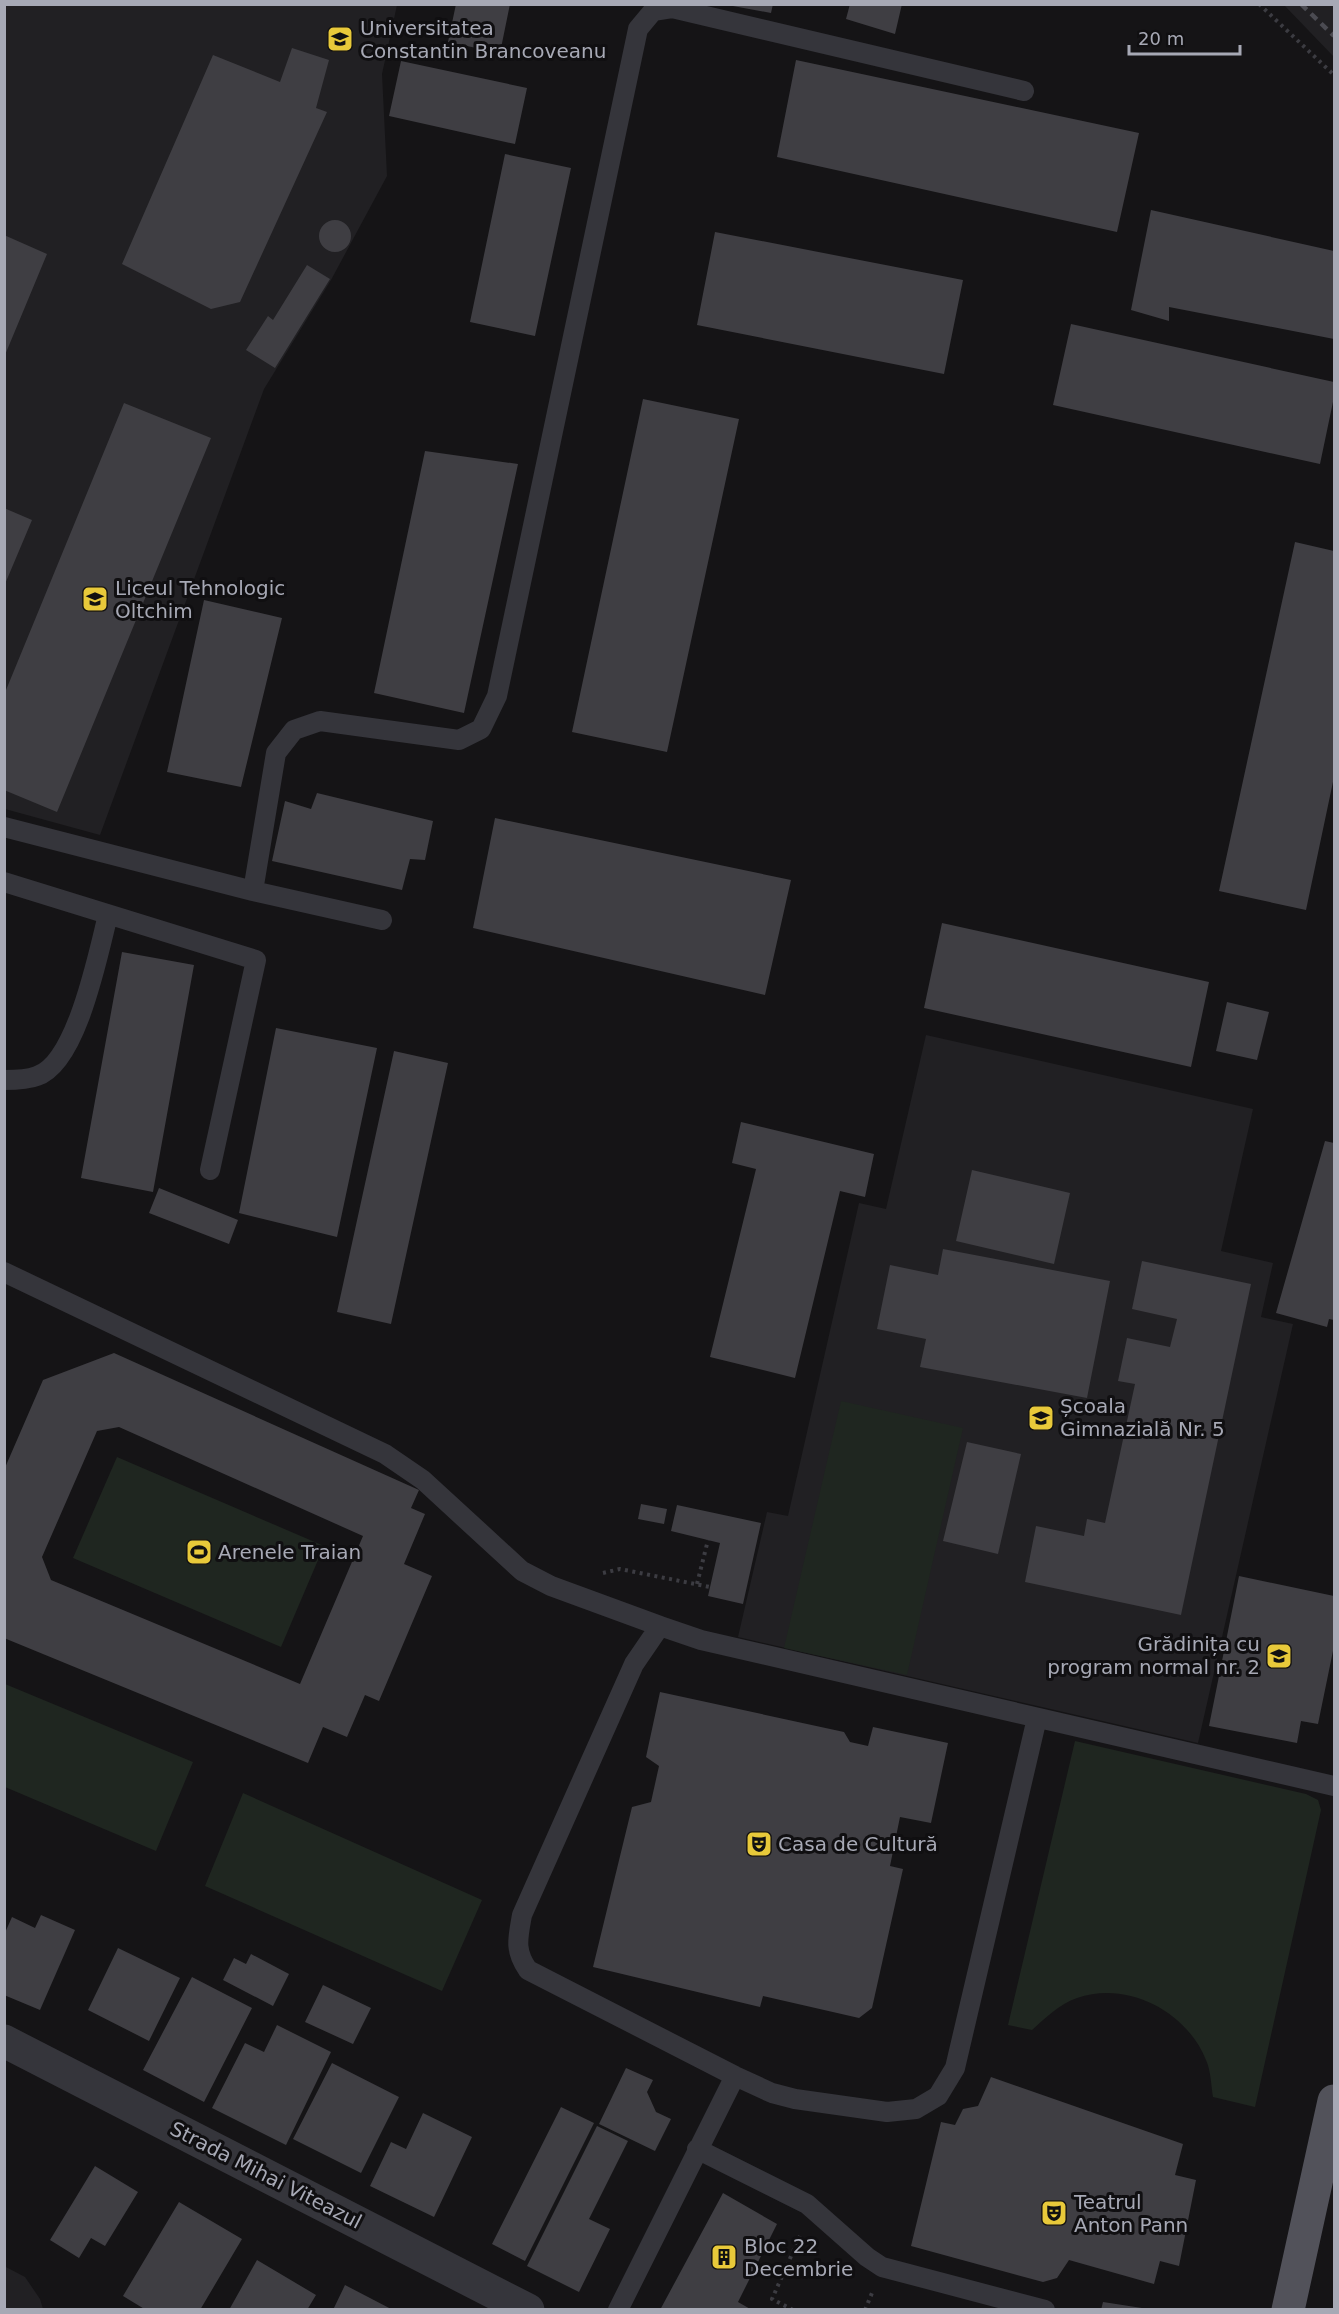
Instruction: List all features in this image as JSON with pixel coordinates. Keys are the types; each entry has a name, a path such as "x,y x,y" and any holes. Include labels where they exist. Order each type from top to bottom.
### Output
{"main road":[{"path":"1288,2310 1335,2101"}],"street":[{"name":"Strada Mihai Viteazul","path":"4,2041 528,2310"}],"lane":[{"path":"253,891 276,753 294,730 320,721 459,740 481,729 497,696 638,29 653,11 672,8 1024,91"},
{"path":"4,827 253,891 382,920"},
{"path":"4,882 256,960 210,1170"},
{"path":"4,1080 38,1076 64,1053 86,999 108,915"},
{"path":"4,1272 386,1454 423,1480 522,1571 574,1595 701,1640 1335,1786"},
{"path":"660,1626 634,1664 522,1915 518,1938 519,1956 528,1970 735,2076 772,2093 795,2099 887,2112 916,2109 938,2096 956,2068 1036,1718"},
{"path":"618,2310 735,2076"},
{"path":"697,2149 812,2209 867,2257 882,2267 1045,2310"}],"path":[{"path":"1259,4 1335,75"},
{"path":"697,1584 708,1540"},
{"path":"574,1595 583,1585 601,1573 620,1569 710,1587"},
{"path":"793,2310 772,2299 812,2209"}],"shaded area":[{"name":"Liceul Tehnologic Oltchim","path":"4,5 397,5 382,74 387,176 331,280 264,389 100,835 5,809"},
{"path":"1284,5 1334,5 1334,57"},
{"name":"Școala Gimnazială Nr. 5","path":"926,1035 1253,1109 1221,1251 1273,1263 1261,1317 1293,1324 1198,1743 738,1637 767,1512 788,1516 859,1203 886,1209"},
{"path":"841,1401 963,1428 907,1675 784,1648"},
{"name":"Arenele Traian","path":"117,1457 324,1546 281,1647 73,1558"},
{"path":"5,1684 193,1762 156,1851 5,1787"},
{"path":"1075,1741 1306,1794 1318,1800 1321,1810 1255,2107 1213,2097 1208,2064 1197,2043 1170,2015 1154,2004 1135,1997 1116,1993 1077,1998 1047,2016 1032,2030 1008,2025"},
{"path":"243,1793 482,1900 442,1991 205,1886"},
{"path":"4,2266 25,2277 40,2299 43,2309 5,2309"}],"building":[{"path":"456,4 510,4 500,53 448,42"},
{"path":"722,4 773,4 771,13"},
{"path":"850,4 902,4 895,34 846,19"},
{"path":"292,48 329,60 316,108 327,112 240,302 211,309 122,264 213,55 280,82"},
{"path":"796,60 1139,133 1117,232 777,157"},
{"path":"401,61 527,88 515,144 389,116"},
{"path":"505,154 571,168 535,336 470,322"},
{"path":"1151,210 1334,251 1334,339 1169,307 1169,321 1131,310"},
{"path":"335,220 346,225 351,236 346,247 335,252 324,247 319,236 324,225"},
{"path":"715,232 963,280 944,374 697,325"},
{"path":"4,235 47,254 5,355 4,355"},
{"path":"307,265 330,279 275,368 246,350 268,316 273,320"},
{"path":"1071,324 1334,382 1334,397 1320,464 1053,405"},
{"path":"643,399 739,419 667,752 572,732"},
{"path":"124,403 211,438 57,812 4,790 4,695"},
{"path":"425,451 518,464 464,713 374,693"},
{"path":"4,508 32,520 5,584 4,584"},
{"path":"1295,542 1334,551 1334,777 1306,910 1219,891"},
{"path":"204,600 282,618 241,787 167,772"},
{"path":"317,793 433,821 425,860 410,859 402,890 272,861 285,801 311,809"},
{"path":"495,818 791,880 765,995 473,928"},
{"path":"942,923 1209,982 1191,1067 924,1008"},
{"path":"122,952 194,965 153,1192 81,1178"},
{"path":"1227,1002 1269,1012 1257,1060 1216,1051"},
{"path":"276,1028 377,1048 337,1237 239,1213"},
{"path":"394,1051 448,1063 391,1324 337,1312"},
{"path":"741,1122 874,1154 865,1197 840,1191 795,1378 710,1357 756,1169 732,1163"},
{"path":"1325,1141 1334,1143 1334,1320 1329,1319 1327,1327 1276,1313"},
{"path":"972,1170 1070,1193 1054,1264 956,1241"},
{"path":"159,1188 238,1220 229,1244 149,1213"},
{"path":"943,1249 1110,1281 1087,1398 920,1367 926,1339 877,1329 890,1265 938,1275"},
{"path":"1142,1261 1251,1284 1181,1615 1025,1582 1036,1526 1084,1536 1087,1519 1105,1523 1135,1384 1118,1381 1127,1338 1170,1347 1177,1319 1132,1309"},
{"path":"114,1353 419,1490 411,1508 425,1514 404,1564 432,1576 379,1701 365,1695 347,1737 323,1727 308,1763 4,1638 4,1470 43,1380","holes":["119,1427 363,1536 300,1684 51,1580 42,1557 97,1431"]},
{"path":"967,1442 1021,1454 998,1554 943,1541"},
{"path":"641,1504 667,1509 664,1524 638,1519"},
{"path":"677,1505 761,1523 743,1604 708,1596 720,1543 671,1531"},
{"path":"1239,1576 1334,1596 1334,1646 1318,1724 1301,1721 1297,1743 1209,1726"},
{"name":"Casa de Cultură","path":"660,1692 844,1732 850,1742 868,1746 873,1727 948,1743 931,1823 900,1817 890,1866 903,1869 872,2008 859,2018 763,1996 760,2007 593,1967 632,1807 651,1802 659,1766 646,1757"},
{"path":"41,1915 75,1930 40,2010 4,1995 4,1935 12,1917 35,1928"},
{"path":"118,1948 180,1978 149,2041 88,2010"},
{"path":"251,1954 289,1974 273,2006 223,1980 234,1958 246,1964"},
{"path":"192,1977 252,2008 204,2102 143,2070"},
{"path":"323,1985 371,2008 353,2044 305,2022"},
{"path":"277,2025 331,2052 286,2145 212,2108 245,2043 264,2052"},
{"path":"332,2063 399,2097 361,2173 293,2139"},
{"path":"626,2068 653,2080 647,2092 656,2112 671,2119 655,2151 599,2124"},
{"name":"Teatrul Anton Pann","path":"991,2077 1183,2144 1175,2175 1196,2180 1179,2266 1160,2261 1154,2284 1069,2260 1057,2278 1043,2282 911,2246 941,2122 955,2125 963,2109 978,2106"},
{"path":"561,2107 594,2123 525,2261 492,2244"},
{"path":"423,2113 472,2137 434,2217 370,2186 391,2142 406,2149"},
{"path":"597,2126 628,2141 589,2219 610,2229 579,2292 527,2266"},
{"path":"95,2166 138,2192 105,2246 91,2238 79,2258 50,2240"},
{"name":"Bloc 22 Decembrie","path":"723,2193 777,2224 738,2302 752,2310 660,2310"},
{"path":"179,2202 242,2239 200,2310 146,2310 123,2296"},
{"path":"257,2260 316,2295 307,2310 229,2310"},
{"path":"345,2285 393,2310 333,2310"},
{"path":"1103,2302 1142,2308 1142,2310 1101,2310"}],"railway":[{"path":"1301,4 1334,36"}],"place":[{"name":"Universitatea Constantin Brancoveanu","path":"340,39"},
{"name":"Liceul Tehnologic Oltchim","path":"95,599"},
{"name":"Școala Gimnazială Nr. 5","path":"1041,1418"},
{"name":"Arenele Traian","path":"199,1552"},
{"name":"Grădinița cu program normal nr. 2","path":"1279,1656"},
{"name":"Casa de Cultură","path":"759,1844"},
{"name":"Teatrul Anton Pann","path":"1054,2213"},
{"name":"Bloc 22 Decembrie","path":"724,2257"}]}
